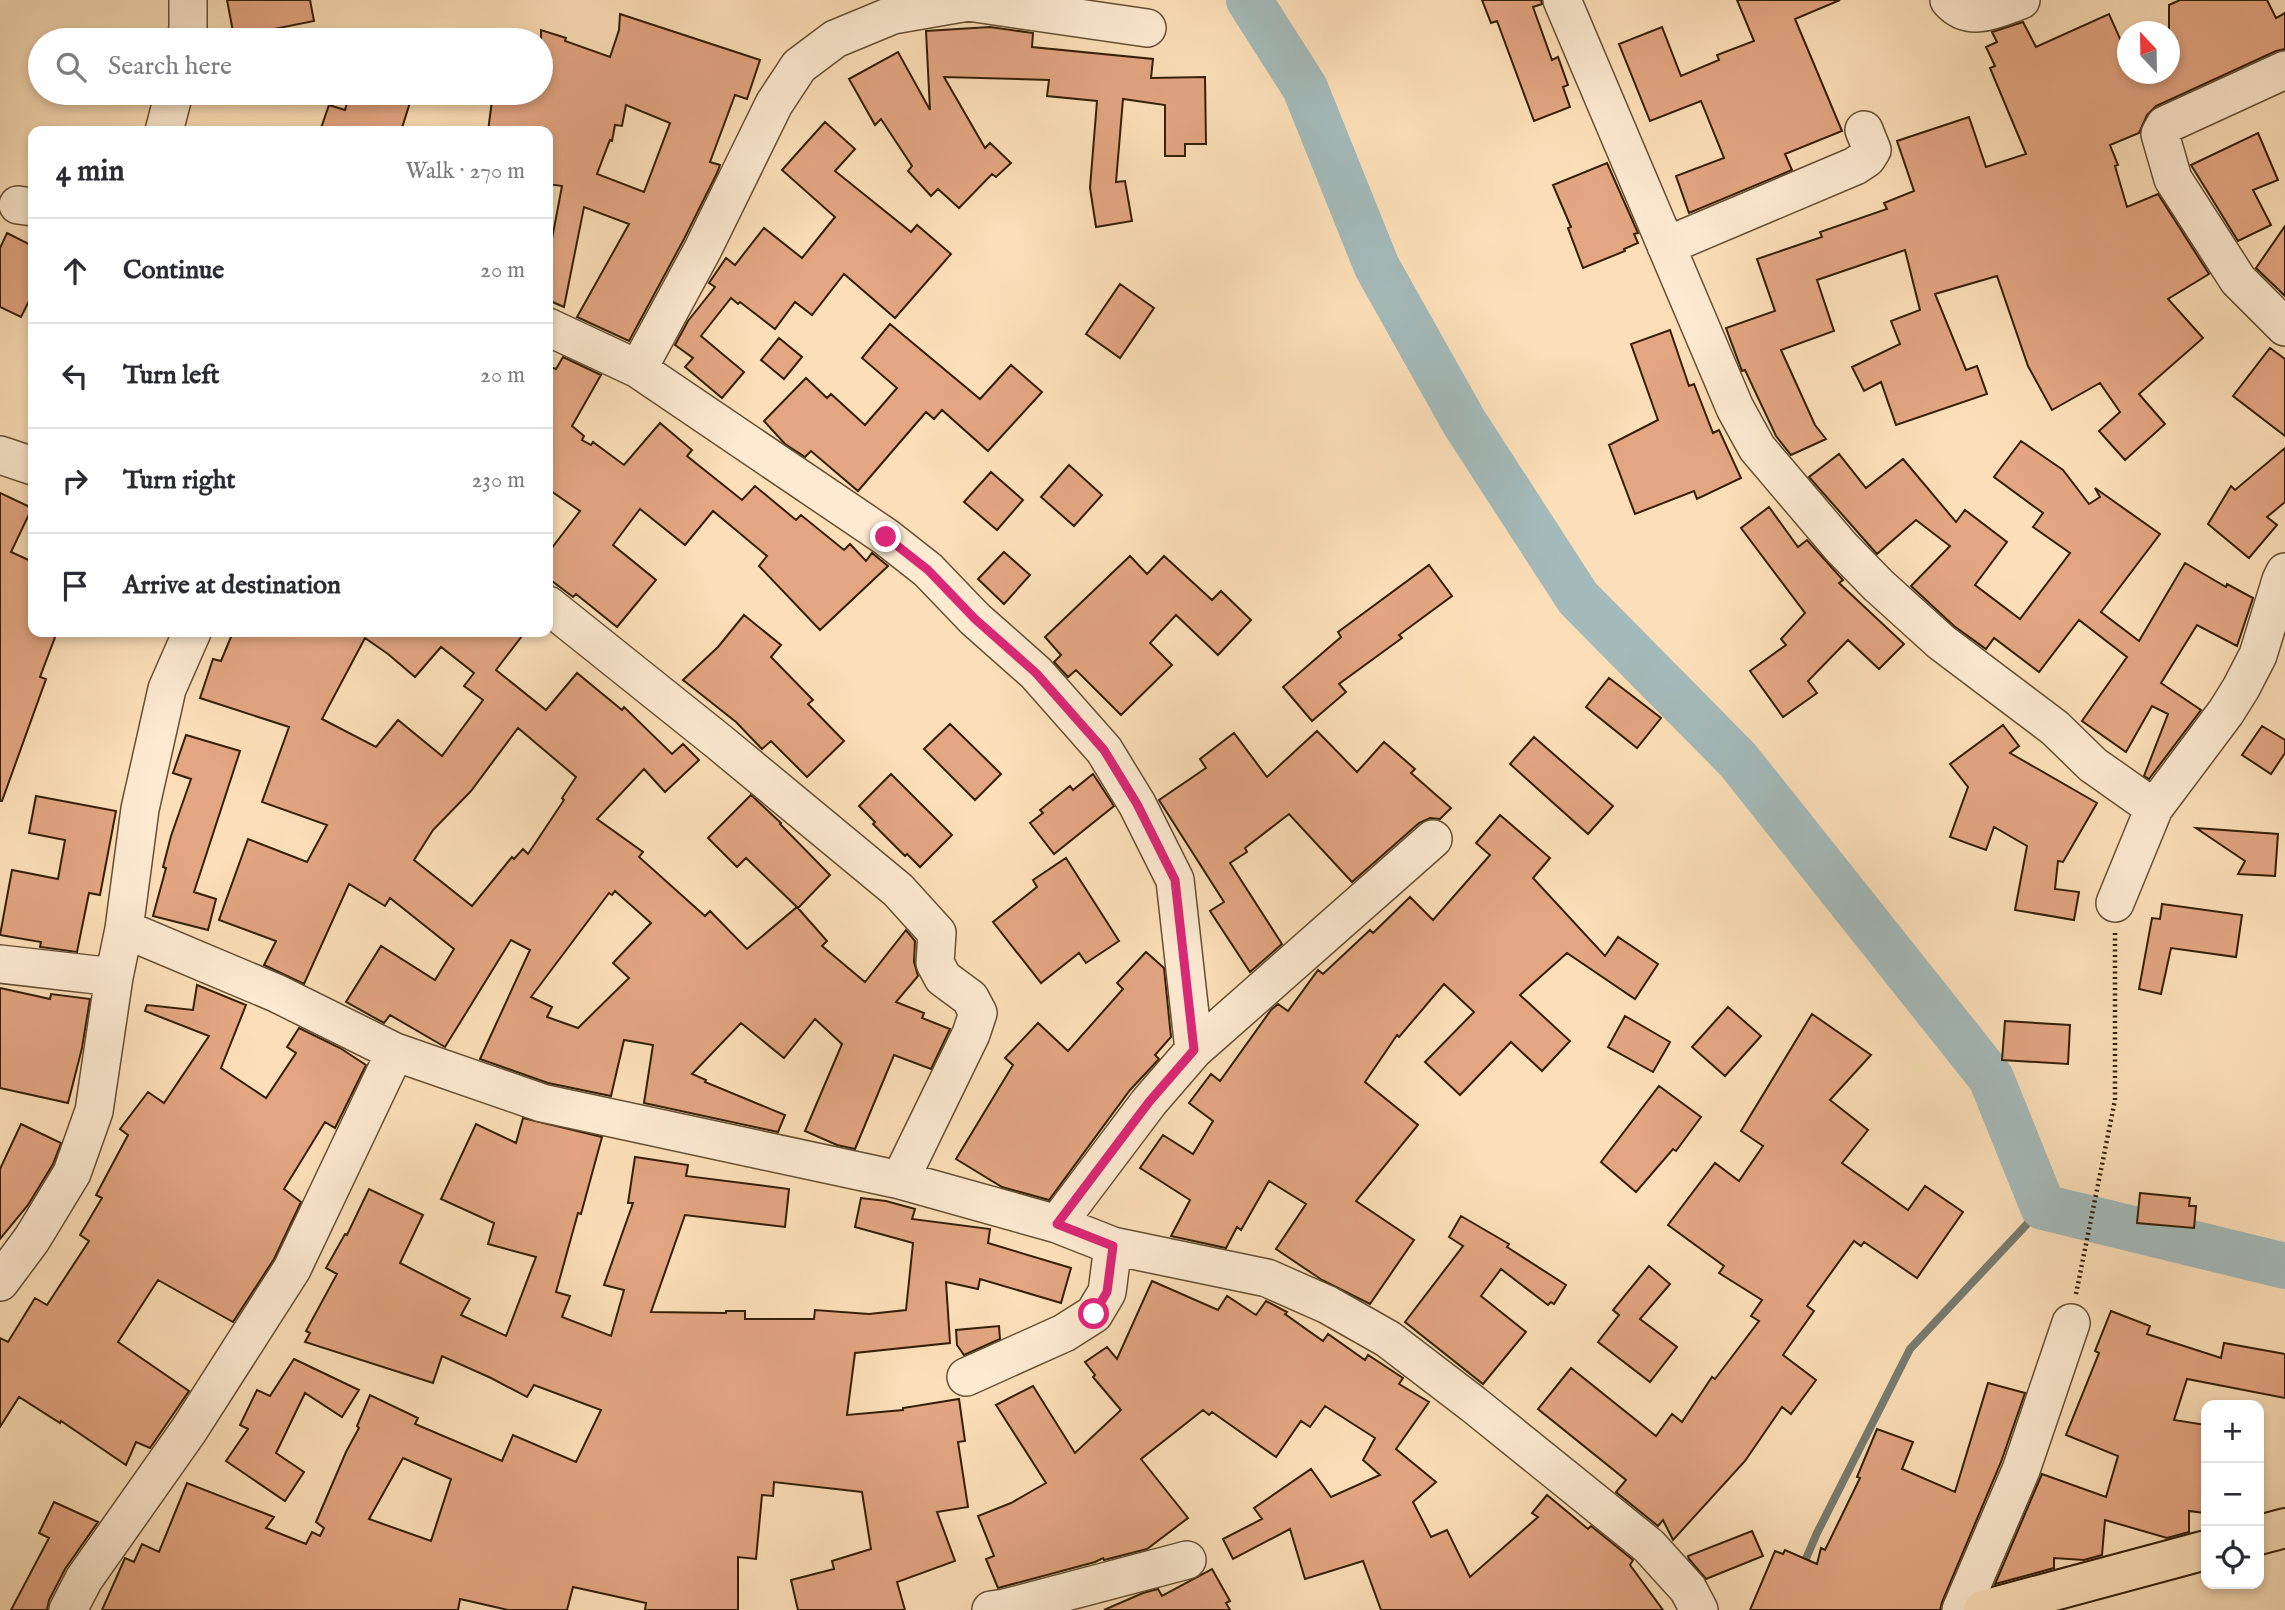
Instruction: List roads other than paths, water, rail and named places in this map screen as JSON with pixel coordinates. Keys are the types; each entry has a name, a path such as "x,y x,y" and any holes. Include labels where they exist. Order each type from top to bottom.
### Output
{"main road":[{"path":"2264,1534 2285,1528"},
{"path":"1983,1610 2201,1551"}],"street":[{"path":"188,0 188,28"},
{"path":"1949,0 1955,7 1978,15 2021,0"},
{"path":"638,369 703,249 774,104 799,66 835,39 892,15 968,2 1147,28"},
{"path":"1572,3 1666,246 1735,408 1757,448 1841,547 1878,585 1941,642 2055,728 2094,765 2154,808"},
{"path":"2285,70 2165,125 2160,134 2173,179 2238,280 2285,327"},
{"path":"165,126 171,105"},
{"path":"1666,246 1855,166 1867,158 1872,150 1864,130"},
{"path":"553,329 638,369 886,537 928,570 975,619 1036,673 1104,750 1137,804 1175,880 1194,1050"},
{"path":"0,455 28,464"},
{"path":"2115,903 2154,808 2226,712 2258,655 2285,572"},
{"path":"553,609 898,890 937,933 935,963 943,978 970,998 978,1013 971,1034 900,1180"},
{"path":"0,1282 32,1239 72,1173 94,1111 124,929 140,809 167,689 190,637"},
{"path":"1057,1224 1149,1102 1194,1050 1433,838"},
{"path":"124,929 276,993 395,1052 542,1103 900,1180 1057,1224 1113,1246 1267,1278 1328,1304 1388,1339 1518,1439 1648,1546 1688,1589 1699,1610"},
{"path":"0,964 114,977"},
{"path":"68,1610 84,1579 189,1430 292,1269 395,1052"},
{"path":"966,1377 1064,1333 1094,1314 1107,1292 1113,1246"},
{"path":"1961,1610 2021,1470 2071,1323"},
{"path":"991,1610 1187,1560"}],"waterway":[{"path":"1249,0 1305,88 1377,267 1464,422 1578,598 1738,760 1991,1078 2043,1207 2285,1266"},
{"path":"1802,1568 1910,1349 2043,1207"}]}
